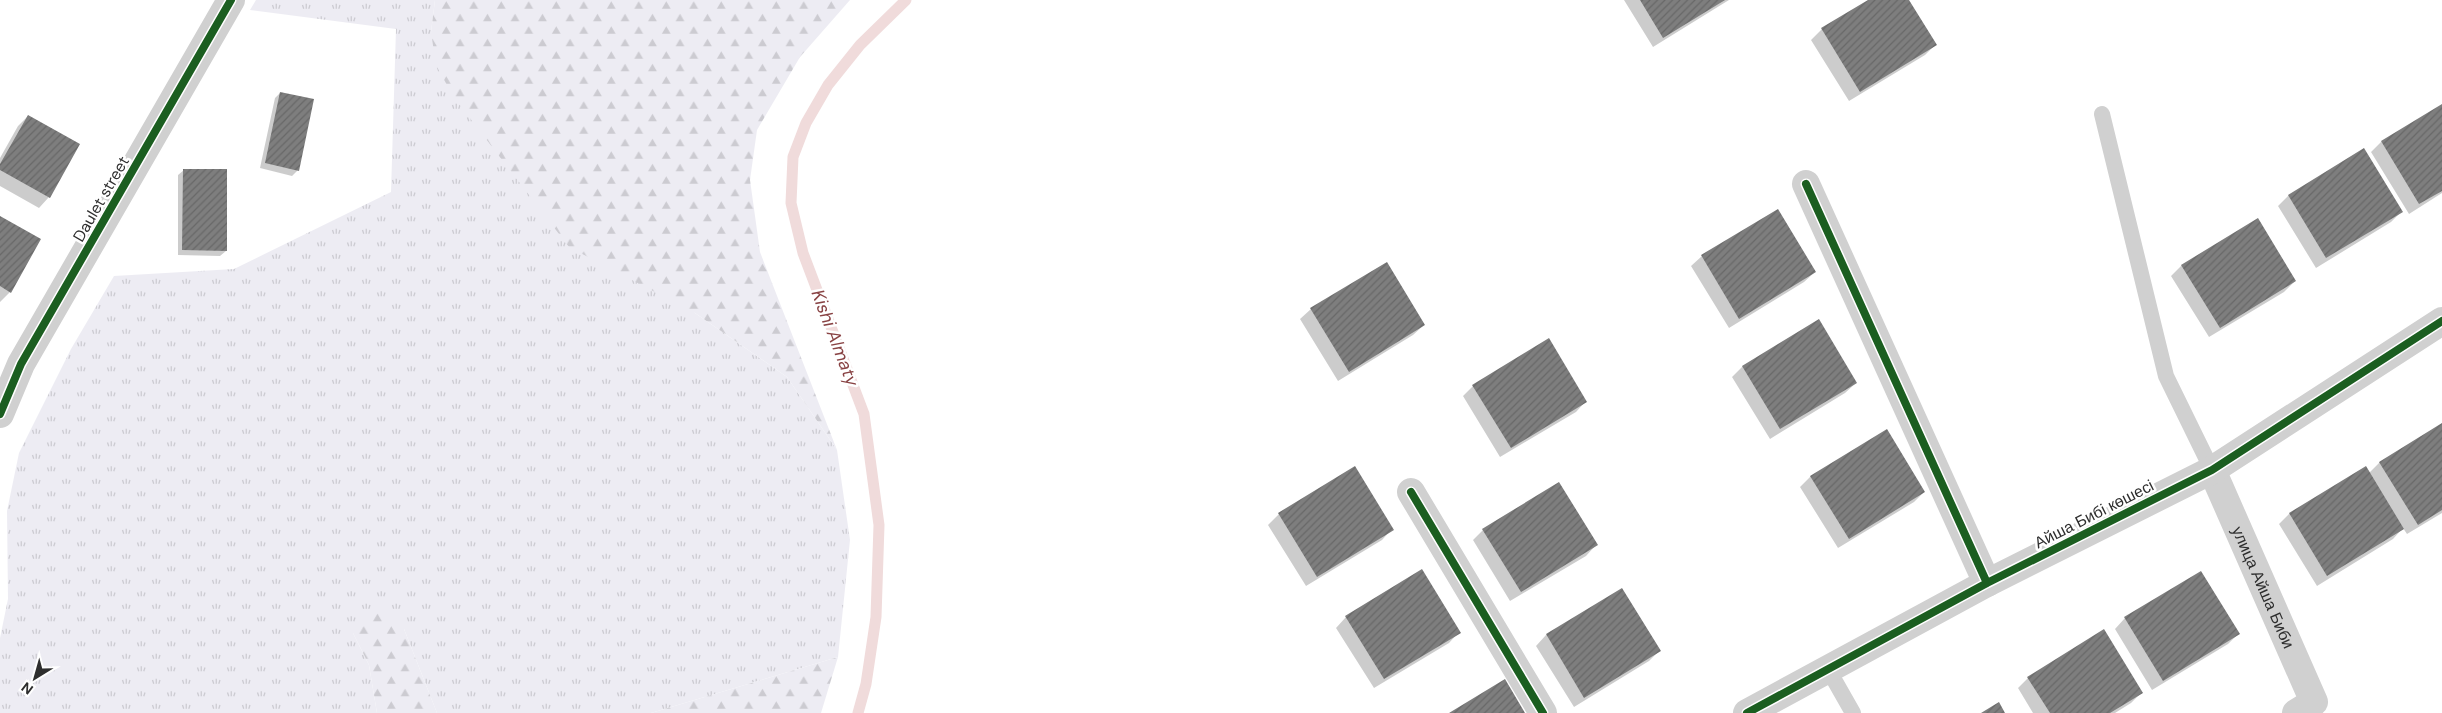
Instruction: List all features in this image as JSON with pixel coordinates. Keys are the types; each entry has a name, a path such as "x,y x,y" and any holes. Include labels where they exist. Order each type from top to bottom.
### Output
{"street":[{"name":"Daulet street","path":"0,414 21,364 231,0"},
{"path":"1806,184 1987,583"},
{"name":"Айша Бибі көшесі","path":"1747,713 1987,583 2212,470 2442,321"},
{"name":"улица Айша Биби","path":"2212,470 2305,708"},
{"path":"1411,492 1543,713"}],"lane":[{"path":"2102,114 2166,376 2212,470"},
{"path":"1828,669 1852,713"}],"green space":[{"path":"256,0 435,0 431,32 695,313 787,377 837,450 850,540 838,657 651,713 437,713 404,629 353,633 369,665 377,713 0,713 0,638 8,599 7,511 19,453 71,349 114,276 234,269 391,192 396,29 250,10"},
{"path":"435,0 850,0 800,57 757,130 750,180 760,252 837,450 787,377 695,313 569,247 453,96 436,65 431,32"},
{"path":"381,608 404,629 437,713 377,713 369,665 353,633 369,613"},
{"path":"838,657 821,713 651,713"}],"building":[{"path":"1640,0 1725,0 1663,38"},
{"path":"1868,0 1909,0 1937,45 1860,92 1821,28"},
{"path":"280,92 314,99 299,171 265,163"},
{"path":"2442,104 2442,191 2419,204 2381,141"},
{"path":"28,115 80,144 50,198 0,170 0,164"},
{"path":"2364,148 2403,212 2326,258 2288,195"},
{"path":"183,169 227,169 227,251 182,250"},
{"path":"1778,209 1816,272 1739,319 1701,255"},
{"path":"0,216 41,239 11,293 0,286"},
{"path":"2258,218 2296,281 2220,328 2181,265"},
{"path":"1387,262 1425,325 1349,372 1310,308"},
{"path":"1819,319 1857,383 1780,429 1742,366"},
{"path":"1549,338 1587,402 1511,448 1472,385"},
{"path":"2442,423 2442,510 2418,525 2379,462"},
{"path":"1887,429 1925,492 1849,539 1810,476"},
{"path":"1355,466 1394,530 1317,577 1278,513"},
{"path":"2366,466 2404,529 2327,576 2289,513"},
{"path":"1559,482 1598,545 1521,592 1482,529"},
{"path":"1422,569 1461,633 1384,679 1345,616"},
{"path":"2201,571 2240,634 2163,681 2124,617"},
{"path":"1622,588 1661,651 1584,698 1546,634"},
{"path":"2104,629 2143,693 2110,713 2050,713 2027,677"},
{"path":"1505,679 1525,713 1449,713"},
{"path":"1999,702 2005,713 1981,713"}],"waterway":[{"name":"Kіshі Almaty","path":"858,713 866,684 876,617 879,525 864,414 803,253 791,203 793,157 806,123 828,85 860,45 906,0"}],"cycle path":[{"path":"0,414 21,364 231,0"},
{"path":"1806,184 1987,583"},
{"path":"1747,713 1987,583 2212,470 2442,321"},
{"path":"1411,492 1543,713"}]}
